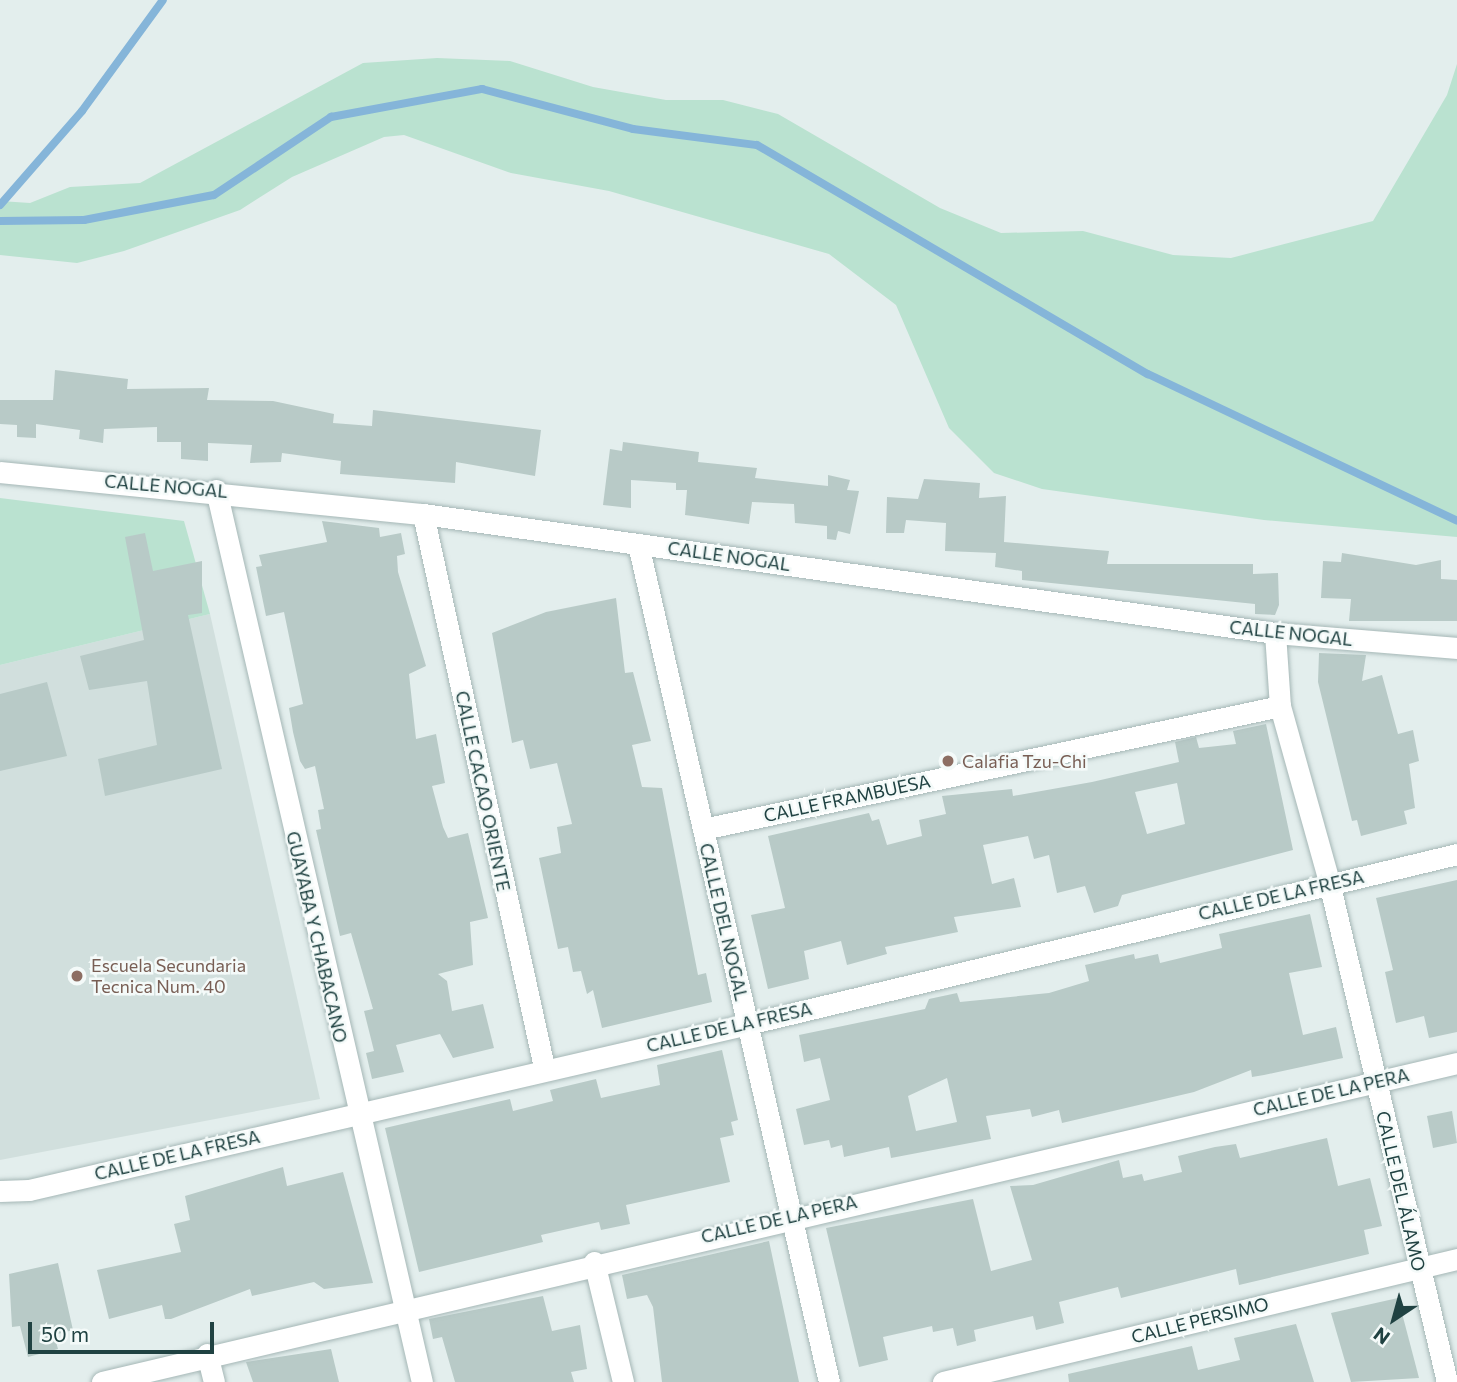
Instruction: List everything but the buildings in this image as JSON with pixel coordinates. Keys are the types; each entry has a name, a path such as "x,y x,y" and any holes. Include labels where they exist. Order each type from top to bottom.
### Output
{"street":[{"name":"CALLE NOGAL","path":"0,472 216,490 423,514 1275,633 1457,648"},
{"name":"GUAYABA Y CHABACANO","path":"216,490 356,1112 422,1382"},
{"name":"CALLE CACAO ORIENTE","path":"423,514 544,1067"},
{"name":"CALLE DEL NOGAL","path":"638,544 830,1382"},
{"name":"CALLE DEL ÁLAMO","path":"1275,633 1280,706 1329,882 1447,1382"},
{"name":"CALLE FRAMBUESA","path":"703,829 1280,706"},
{"name":"CALLE DE LA FRESA","path":"0,1191 29,1190 544,1067 748,1024 1329,882 1457,855"},
{"name":"CALLE DE LA PERA","path":"102,1382 207,1354 406,1309 594,1262 1457,1063"},
{"name":"CALLE PERSIMO","path":"943,1382 1457,1259"},
{"path":"594,1262 623,1382"},
{"path":"207,1354 214,1382"}],"shaded area":[{"path":"210,614 320,1099 0,1160 0,665"}],"green space":[{"path":"437,58 510,61 593,87 666,100 723,100 778,114 940,208 1001,233 1083,231 1173,255 1231,258 1373,221 1447,95 1457,64 1457,537 1264,520 1042,489 994,473 949,428 896,305 829,254 609,191 511,173 404,135 384,137 292,177 240,210 124,251 77,263 0,255 0,201 30,203 70,187 140,183 363,63"},
{"path":"0,498 184,521 210,614 0,665"}],"waterway":[{"path":"0,205 82,111 163,0"},
{"path":"0,221 84,220 214,195 331,117 482,89 633,129 757,145 1148,374 1457,521"}],"place":[{"name":"Calafia Tzu-Chi","path":"948,761"},
{"name":"Escuela Secundaria Tecnica Num. 40","path":"77,976"}]}
